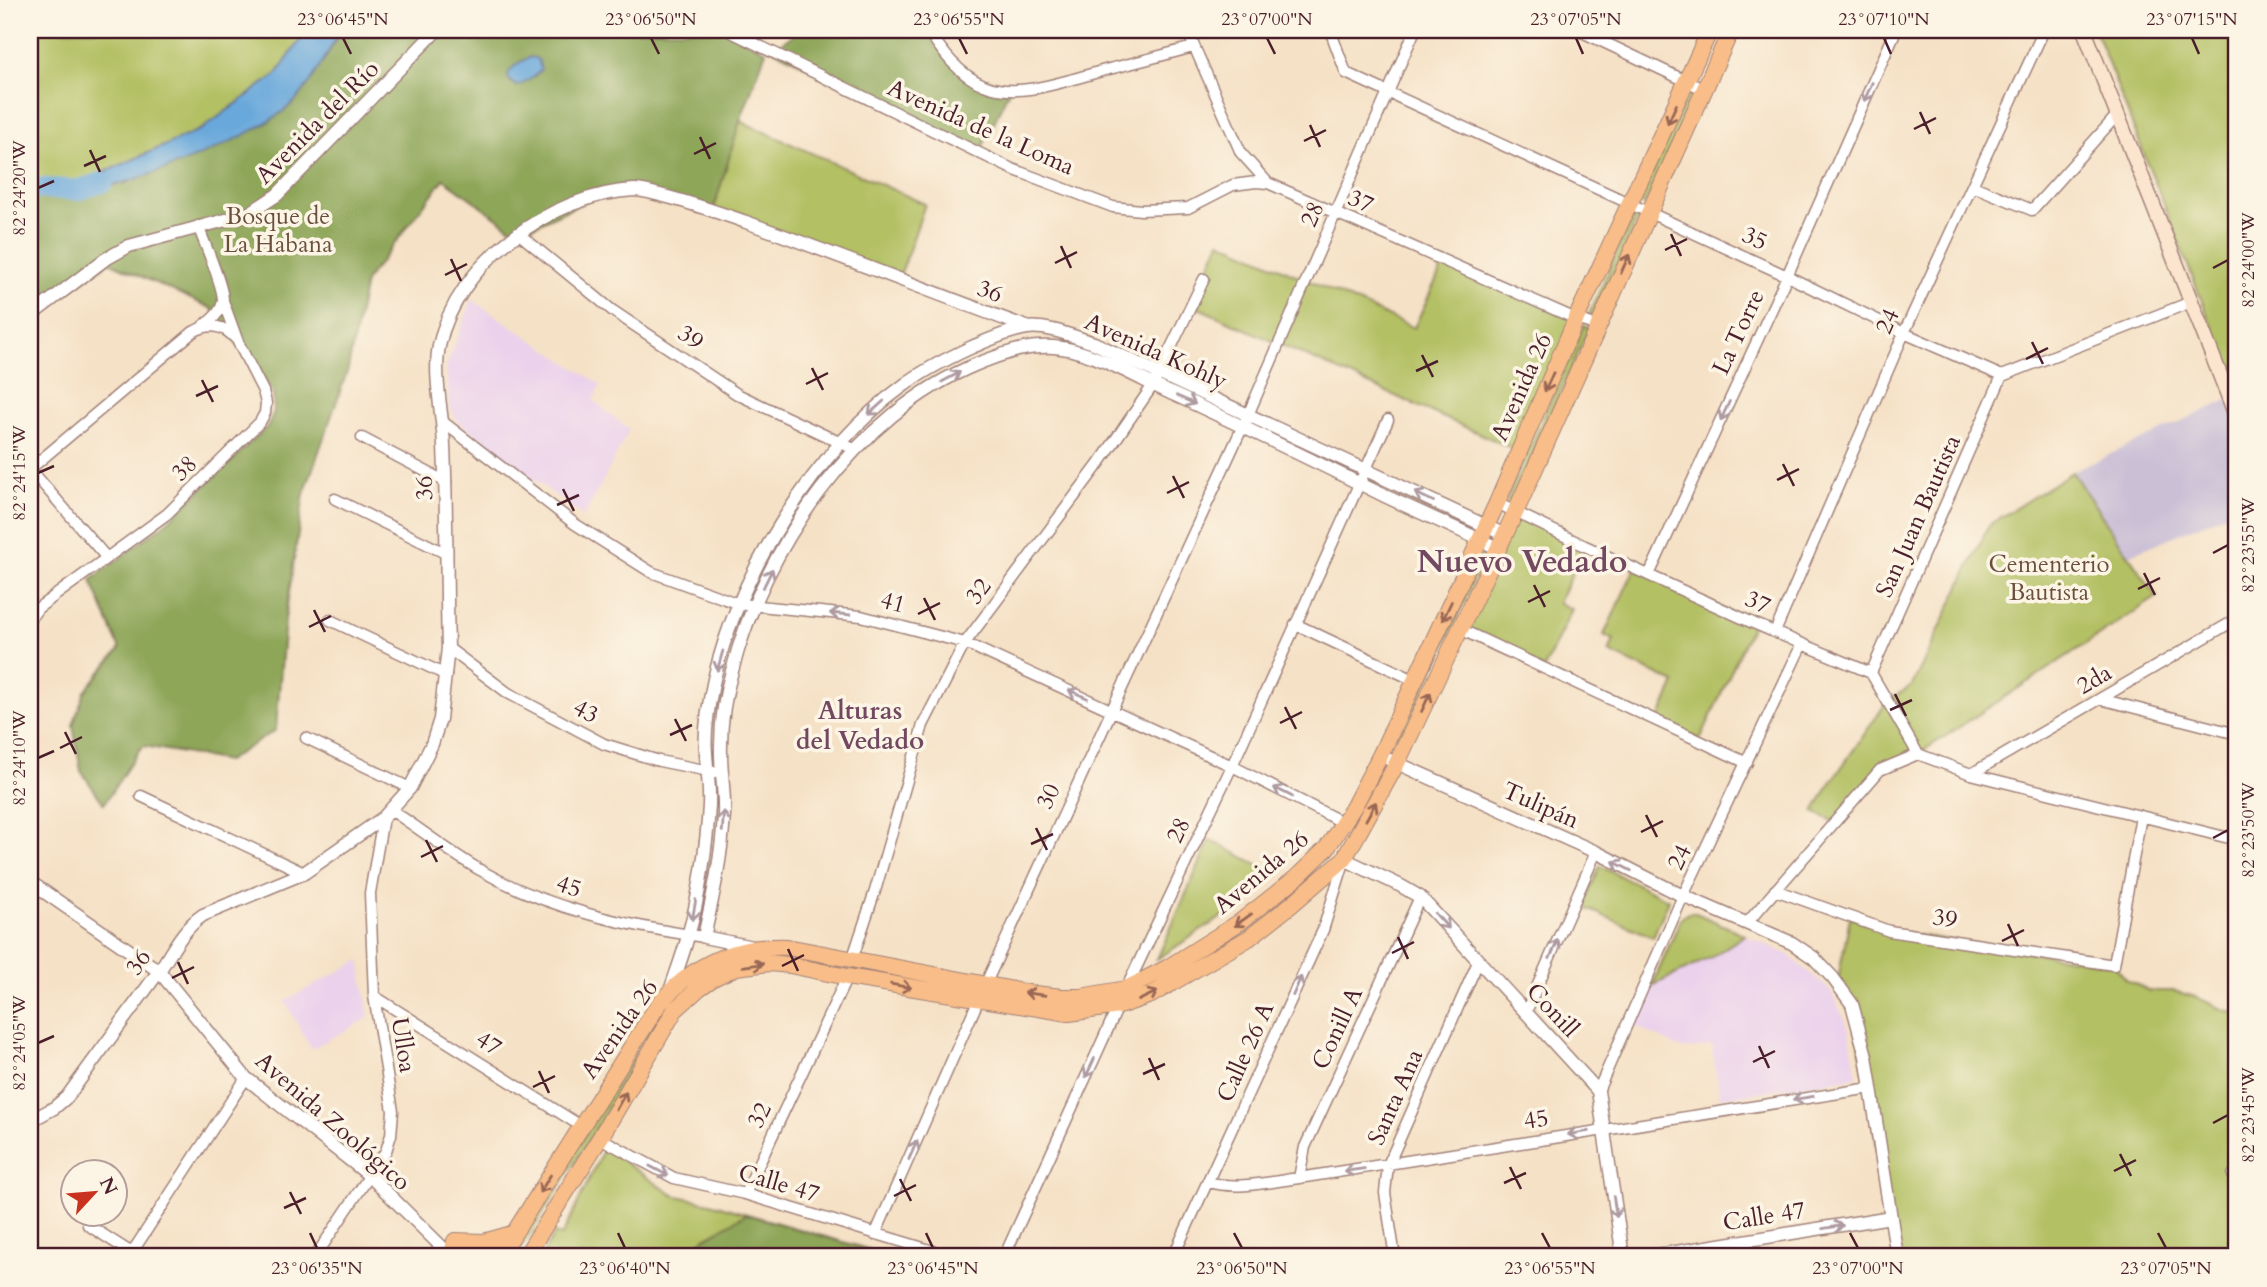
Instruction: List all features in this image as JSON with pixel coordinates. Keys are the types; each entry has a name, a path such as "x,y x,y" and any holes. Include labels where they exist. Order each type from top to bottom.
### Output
{"main road":[{"name":"Avenida 26","path":"525,1257 600,1138 675,1010 715,977 736,967 769,963 847,977 982,992 1081,997 1126,989 1204,946 1265,904 1327,848 1344,823 1380,756 1497,503 1576,319 1710,30"},
{"name":"Avenida 26","path":"499,1257 658,1005 691,974 712,961 754,947 787,947 852,960 1069,1013 1119,1006 1151,995 1249,938 1344,859 1397,763 1516,513 1731,30"},
{"path":"2084,30 2237,418"},
{"path":"1344,823 1339,842 1339,852 1344,859"},
{"path":"454,1252 512,1234"}],"street":[{"name":"Avenida del Río","path":"30,316 104,260 129,246 247,214 277,195 437,30"},
{"name":"Avenida de la Loma","path":"727,30 1012,170 1113,207 1141,210 1188,208 1234,185 1268,183"},
{"path":"928,30 942,52 963,72 985,86 1009,90 1055,84 1193,47"},
{"name":"37","path":"1187,30 1241,153 1268,183 1576,319 1598,326"},
{"name":"35","path":"1330,30 1346,73 2002,376"},
{"name":"28","path":"1245,421 1415,30"},
{"path":"1578,30 1705,90"},
{"name":"La Torre","path":"1649,575 1787,276 1896,30"},
{"name":"24","path":"1775,632 1904,333 2044,30"},
{"path":"1973,186 2032,209 2118,114"},
{"name":"36","path":"30,1121 54,1108 67,1097 159,971 181,935 193,922 203,915 304,873 387,814 410,788 432,744 440,719 446,675 446,482 437,365 444,329 455,304 478,271 518,233 567,207 595,197 636,190 695,204 1029,327"},
{"name":"38","path":"30,619 38,608 167,514 260,422 265,413 263,391 239,342 198,226"},
{"name":"39","path":"518,233 613,311 737,394 856,450"},
{"name":"32","path":"852,960 875,891 923,724 965,643 1101,461 1153,385 1204,279"},
{"path":"106,557 30,469 193,332 216,316 223,301"},
{"path":"2002,376 2191,302"},
{"path":"993,314 1017,350"},
{"path":"203,326 220,327 230,332 239,342"},
{"name":"Avenida Kohly","path":"670,992 689,935 703,862 709,806 706,734 712,690 728,629 739,604 783,523 816,472 883,401 914,377 951,356 1006,333 1029,327 1094,343 1159,373 1360,483 1502,542"},
{"name":"Avenida Kohly","path":"704,937 718,865 724,813 721,738 726,694 754,607 772,569 828,481 893,414 922,393 959,372 1017,350 1035,346 1064,348 1097,359 1153,385 1366,470 1482,533"},
{"name":"San Juan Bautista","path":"1871,673 2002,376"},
{"path":"914,377 922,393"},
{"name":"28","path":"1004,1257 1388,420"},
{"name":"30","path":"875,1235 982,992 1245,421"},
{"name":"41","path":"443,422 575,524 651,572 739,604 861,616 965,643 1111,709 1344,823"},
{"path":"362,438 446,482"},
{"path":"335,499 445,553"},
{"name":"37","path":"1497,503 1649,575 1871,673"},
{"path":"783,523 795,530"},
{"path":"330,620 446,675"},
{"name":"2da","path":"1971,774 2237,620"},
{"path":"1295,624 1414,680"},
{"path":"1461,629 1747,763"},
{"name":"24","path":"1598,1091 1683,896 1802,643"},
{"name":"43","path":"447,648 508,693 604,744 659,761 722,773"},
{"path":"1871,673 1917,754 1971,774 2237,840"},
{"path":"712,690 726,694"},
{"path":"2100,699 2237,734"},
{"path":"306,738 410,788"},
{"path":"1747,923 1880,770 1917,754"},
{"name":"Tulipán","path":"1380,756 1596,852 1683,896 1792,943 1814,958 1852,1004 1866,1056 1871,1088"},
{"path":"141,796 304,873"},
{"name":"45","path":"387,814 481,870 540,898 584,914 754,947"},
{"name":"Ulloa","path":"315,1257 386,1151 391,1135 393,1111 374,996 370,892 387,814"},
{"name":"39","path":"1775,890 1889,931 2113,965 2141,816"},
{"path":"1526,1012 1596,852"},
{"name":"Conill","path":"1344,859 1420,897 1598,1091"},
{"name":"Calle 26 A","path":"1173,1257 1323,930 1344,859"},
{"path":"703,862 718,865"},
{"name":"Avenida Zoológico","path":"30,881 159,971 246,1078 369,1175 436,1241 454,1252"},
{"name":"Conill A","path":"1299,1178 1305,1147 1420,897"},
{"name":"Santa Ana","path":"1395,1257 1385,1193 1388,1165 1478,962"},
{"name":"32","path":"744,1194 847,977"},
{"name":"47","path":"374,996 581,1126"},
{"path":"92,1228 132,1256 246,1078"},
{"path":"1871,1088 1897,1257"},
{"name":"45","path":"1208,1182 1222,1186 1242,1186 1299,1178 1871,1088"},
{"path":"1598,1091 1623,1257"},
{"name":"Calle 47","path":"600,1138 664,1174 744,1194 953,1257"},
{"name":"Calle 47","path":"1645,1257 1891,1217"}],"shaded area":[{"path":"472,300 601,385 593,400 629,430 584,517 457,421 450,407 446,367"},
{"path":"2230,399 2237,418 2237,509 2127,556 2072,472"},
{"path":"1688,913 1696,913 1787,954 1831,991 1849,1029 1857,1077 1720,1098 1712,1046 1684,1050 1635,1026 1681,918"},
{"path":"360,960 369,1018 311,1049 285,1001"}],"green space":[{"path":"30,30 307,30 277,74 202,129 105,172 78,190 30,188"},
{"name":"Bosque de La Habana","path":"340,30 725,30 766,51 740,121 713,211 636,190 595,197 518,233 444,179 365,282 348,369 304,494 285,619 276,730 227,761 144,746 104,804 81,771 73,725 85,691 120,649 91,580 168,521 268,426 274,411 273,392 211,308 109,262 30,320 30,188 78,190 125,183 201,154 267,123 297,98 328,54"},
{"path":"789,30 864,30 868,36 888,30 928,30 963,72 1009,90 980,153 773,49 793,35"},
{"path":"2095,30 2237,30 2237,390"},
{"path":"1691,88 1697,91 1644,205 1639,202"},
{"path":"740,121 925,204 899,279 713,211"},
{"path":"1635,211 1640,213 1593,319 1588,317"},
{"path":"1220,241 1414,328 1445,261 1576,319 1518,451 1192,305"},
{"path":"1584,325 1589,328 1511,504 1506,502"},
{"name":"Cementerio Bautista","path":"2072,472 2157,597 1918,754 1880,770 1835,822 1814,812 1828,787 1888,700 1912,686 1989,525"},
{"path":"1515,513 1585,546 1558,603 1572,609 1544,669 1461,629"},
{"path":"1484,550 1488,551 1394,754 1389,752"},
{"path":"1635,568 1753,623 1700,740 1658,721 1675,683 1609,652 1614,640 1604,635"},
{"path":"1210,840 1276,874 1248,900 1157,959"},
{"path":"1600,866 1669,900 1653,937 1583,907"},
{"path":"1688,913 1696,913 1745,935 1710,958 1652,986 1681,918"},
{"path":"1850,917 1889,931 2114,965 2127,980 2149,991 2174,991 2237,1013 2237,1257 1897,1257 1852,1004 1837,984"},
{"path":"756,954 787,954 978,990 977,992 785,958 758,958 664,1016 517,1257 509,1257 666,1005 691,981"},
{"path":"604,1148 673,1195 710,1203 894,1257 541,1257 555,1233 562,1236"},
{"path":"746,1214 894,1257 678,1257"}],"water":[{"path":"307,30 340,30 310,82 284,111 242,136 168,168 120,184 78,190 105,172 202,129 277,74"},
{"path":"531,57 538,59 541,70 518,86 511,82 508,78 511,70"}],"waterway":[{"path":"30,188 78,190 103,182"}],"district":[{"name":"Nuevo Vedado","path":"1522,561"},
{"name":"Alturas del Vedado","path":"860,725"}]}
